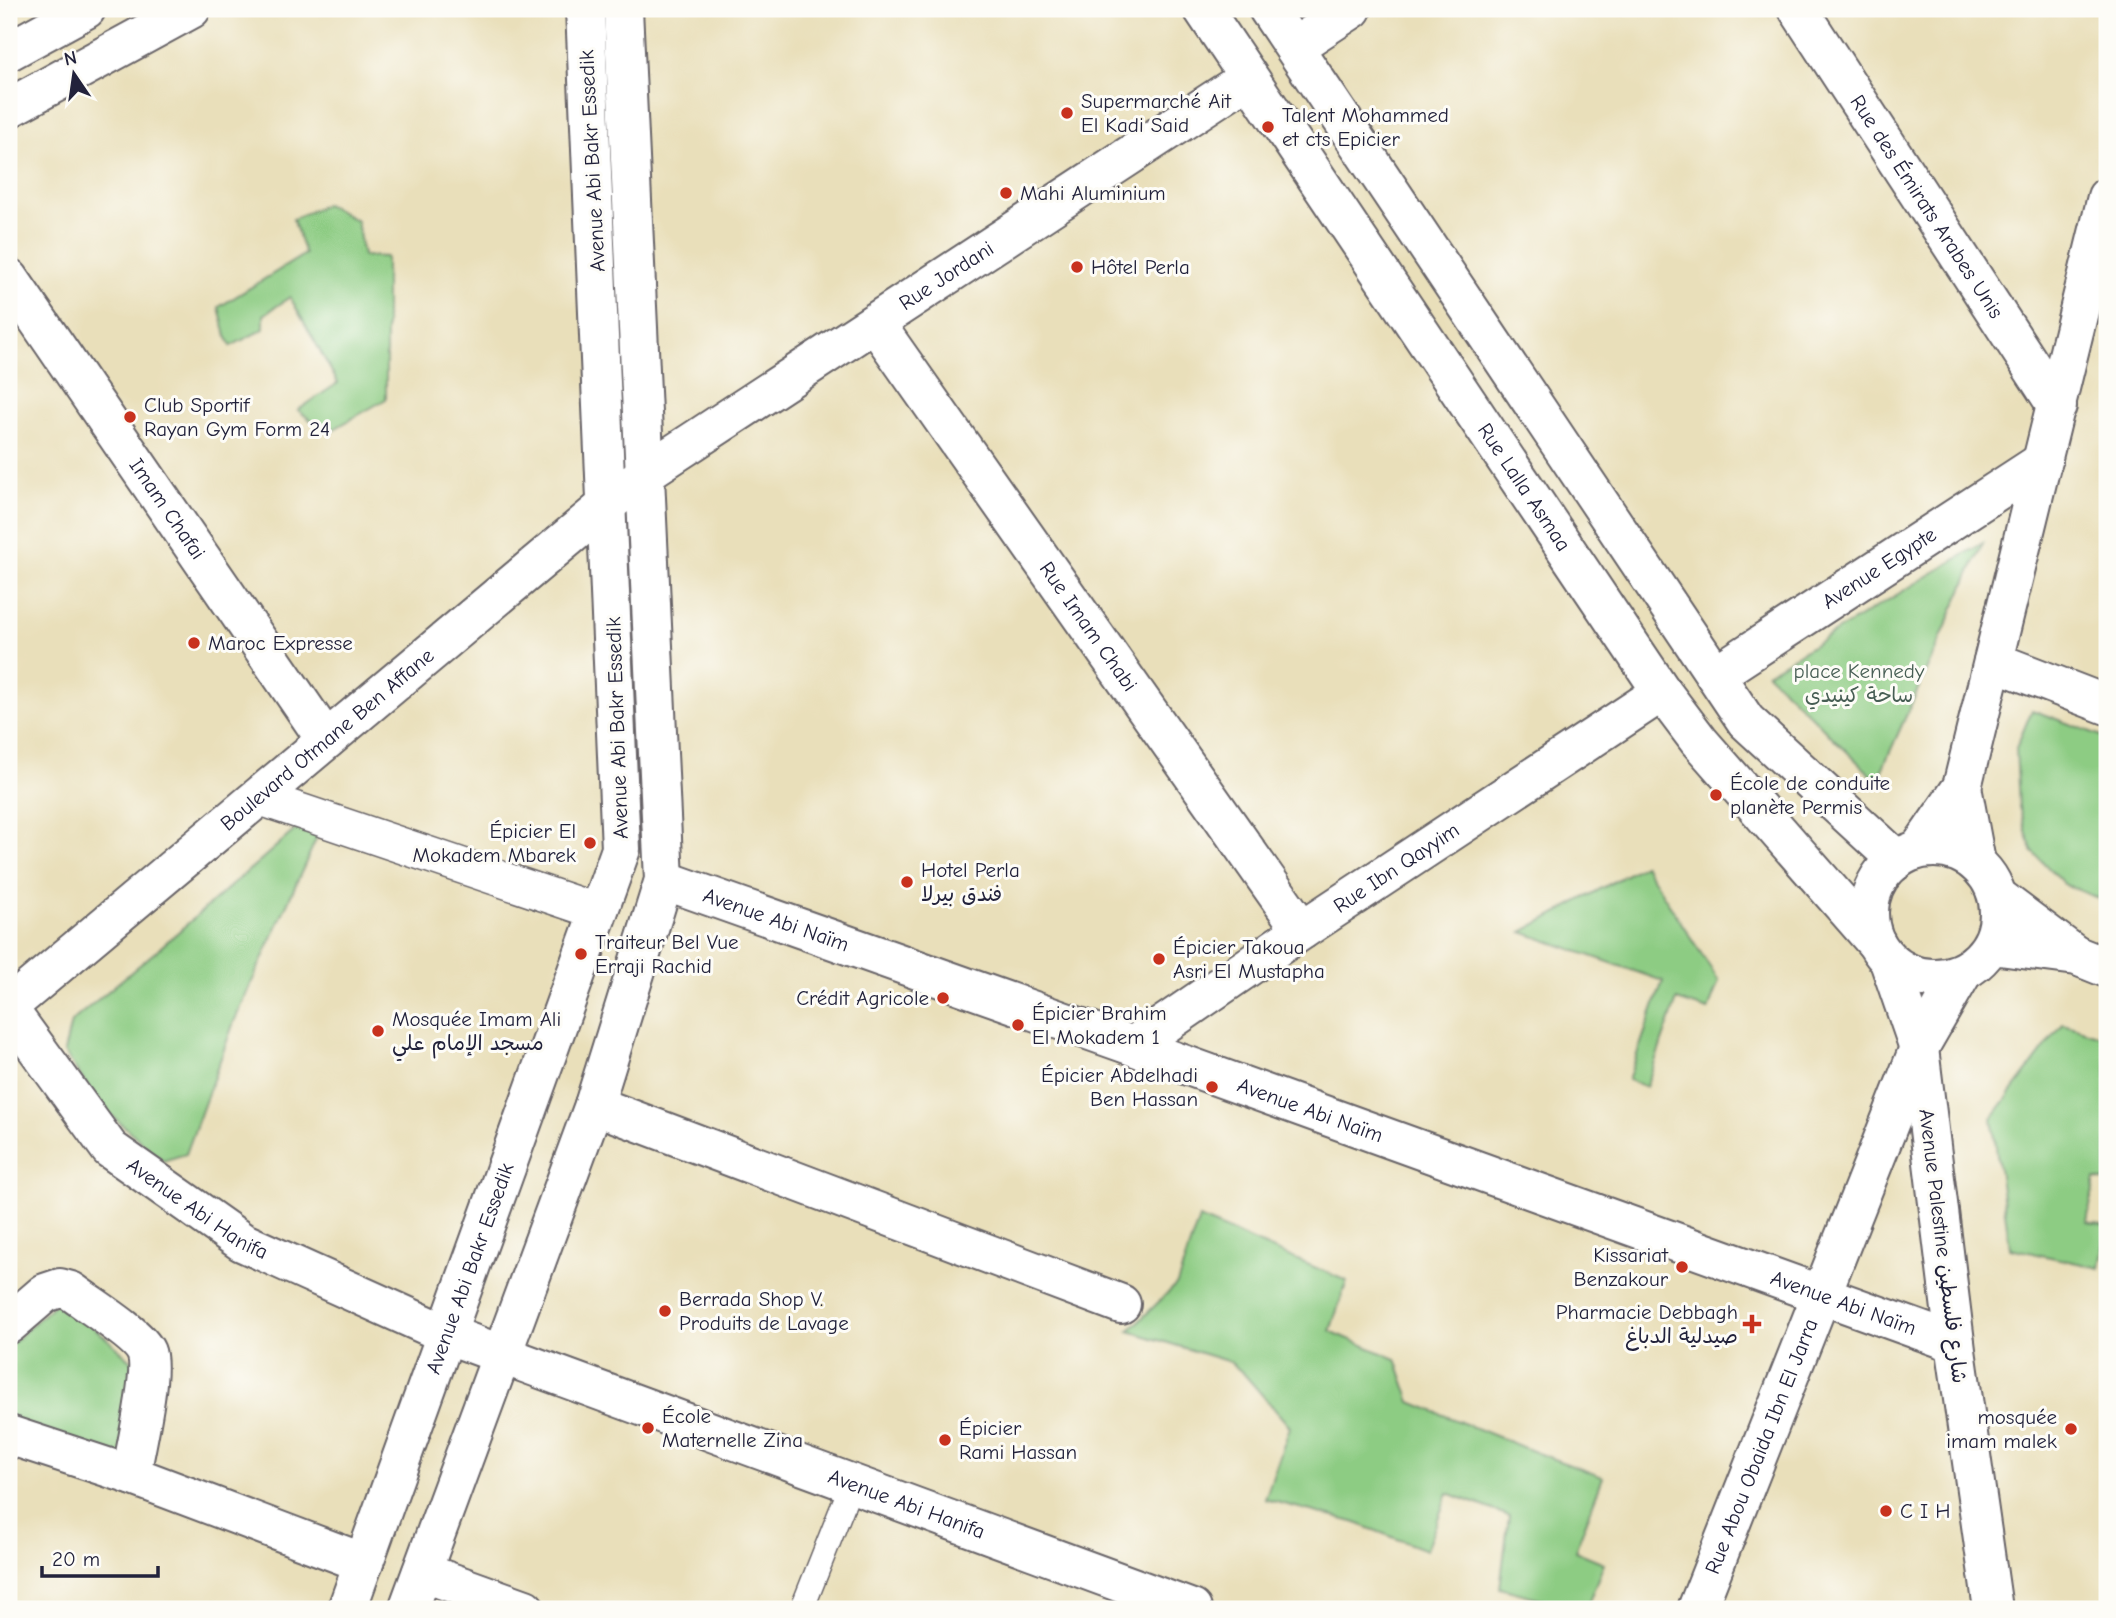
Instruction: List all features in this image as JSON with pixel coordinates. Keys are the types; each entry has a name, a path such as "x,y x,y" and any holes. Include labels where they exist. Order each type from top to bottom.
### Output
{"street":[{"path":"9,51 86,9"},
{"path":"9,108 191,9"},
{"name":"Avenue Abi Bakr Essedik","path":"347,1609 621,849 585,9"},
{"name":"Avenue Abi Bakr Essedik","path":"415,1592 594,1105 664,880 623,9"},
{"name":"Rue Lalla Asmaa","path":"1203,9 1662,692 1699,741 1883,952"},
{"path":"1268,9 1746,722 1908,855"},
{"path":"1294,47 1352,9"},
{"name":"Rue des Émirats Arabes Unis","path":"1798,9 2057,406"},
{"name":"Rue Jordani","path":"645,473 1248,78"},
{"path":"1976,862 1962,787 2107,197"},
{"name":"Imam Chafai","path":"9,278 326,740"},
{"name":"Rue Imam Chabi","path":"875,323 1302,930"},
{"name":"Avenue Egypte","path":"1715,676 2043,461"},
{"name":"Boulevard Otmane Ben Affane","path":"9,1008 645,473"},
{"path":"1993,661 2107,705"},
{"name":"Rue Ibn Qayyim","path":"1133,1046 1302,930 1662,692"},
{"path":"1908,855 1939,848 1959,853 1976,862 1990,878 1998,897 1998,929 1992,944 1980,960 1963,972 1944,978 1924,978 1906,972 1883,952 1870,926 1869,907 1873,889 1883,873 1908,855 1962,787"},
{"path":"258,797 599,912"},
{"name":"Avenue Abi Naïm","path":"664,880 1955,1343"},
{"path":"1998,897 2092,962"},
{"path":"1992,944 2092,962"},
{"name":"Avenue Palestine شارع فلسطين","path":"1883,952 1919,1048 1955,1343 1993,1609"},
{"path":"1919,1048 1963,972"},
{"name":"Avenue Abi Hanifa","path":"9,1008 110,1149 242,1242 446,1334 1192,1609"},
{"name":"Rue Abou Obaida Ibn El Jarra","path":"1698,1609 1919,1048"},
{"path":"594,1105 1121,1304"},
{"path":"9,1324 45,1293 60,1288 71,1291 137,1340 146,1352 149,1370 131,1475"},
{"path":"9,1435 131,1475 364,1563"},
{"path":"415,1592 455,1609"},
{"path":"415,1592 525,1609"}],"lane":[{"path":"802,1609 852,1483"}],"green space":[{"path":"326,204 357,221 363,256 386,257 386,399 327,433 298,410 338,383 290,297 264,315 264,329 231,346 219,307 305,254 293,219"},
{"name":"place Kennedy ساحة كينيدي","path":"1983,543 1877,781 1767,673"},
{"path":"2032,710 2107,738 2107,902 2064,884 2032,851 2019,807 2016,748"},
{"path":"303,823 319,833 234,1022 186,1154 163,1161 101,1106 64,1052 71,1022"},
{"path":"1644,865 1719,981 1708,1010 1677,1000 1646,1087 1628,1080 1663,981 1522,932"},
{"path":"2063,1024 2107,1038 2107,1181 2095,1179 2087,1222 2107,1226 2100,1268 2010,1248 1992,1118"},
{"path":"1199,1218 1347,1281 1330,1331 1396,1359 1411,1402 1603,1477 1575,1551 1604,1563 1586,1609 1500,1588 1509,1516 1448,1493 1426,1550 1353,1522 1265,1499 1290,1427 1244,1374 1230,1362 1129,1331 1177,1284"},
{"path":"61,1298 140,1368 123,1470 9,1427 9,1346"}],"place":[{"name":"Supermarché Ait El Kadi Said","path":"1067,113"},
{"name":"Talent Mohammed et cts Epicier","path":"1268,127"},
{"name":"Mahi Aluminium","path":"1006,193"},
{"name":"Hôtel Perla","path":"1077,267"},
{"name":"Club Sportif Rayan Gym Form 24","path":"130,417"},
{"name":"Maroc Expresse","path":"194,643"},
{"name":"École de conduite planète Permis","path":"1716,795"},
{"name":"Épicier El Mokadem Mbarek","path":"590,843"},
{"name":"Hotel Perla فندق بيرلا","path":"907,882"},
{"name":"Traiteur Bel Vue Erraji Rachid","path":"581,954"},
{"name":"Épicier Takoua Asri El Mustapha","path":"1159,959"},
{"name":"Crédit Agricole","path":"943,998"},
{"name":"Épicier Brahim El Mokadem 1","path":"1018,1025"},
{"name":"Mosquée Imam Ali مسجد الإمام علي","path":"378,1031"},
{"name":"Épicier Abdelhadi Ben Hassan","path":"1212,1087"},
{"name":"Kissariat Benzakour","path":"1682,1267"},
{"name":"Berrada Shop V. Produits de Lavage","path":"665,1311"},
{"name":"Pharmacie Debbagh صيدلية الدباغ","path":"1752,1324"},
{"name":"École Maternelle Zina","path":"648,1428"},
{"name":"mosquée imam malek","path":"2071,1429"},
{"name":"Épicier Rami Hassan","path":"945,1440"},
{"name":"C I H","path":"1886,1511"}]}
